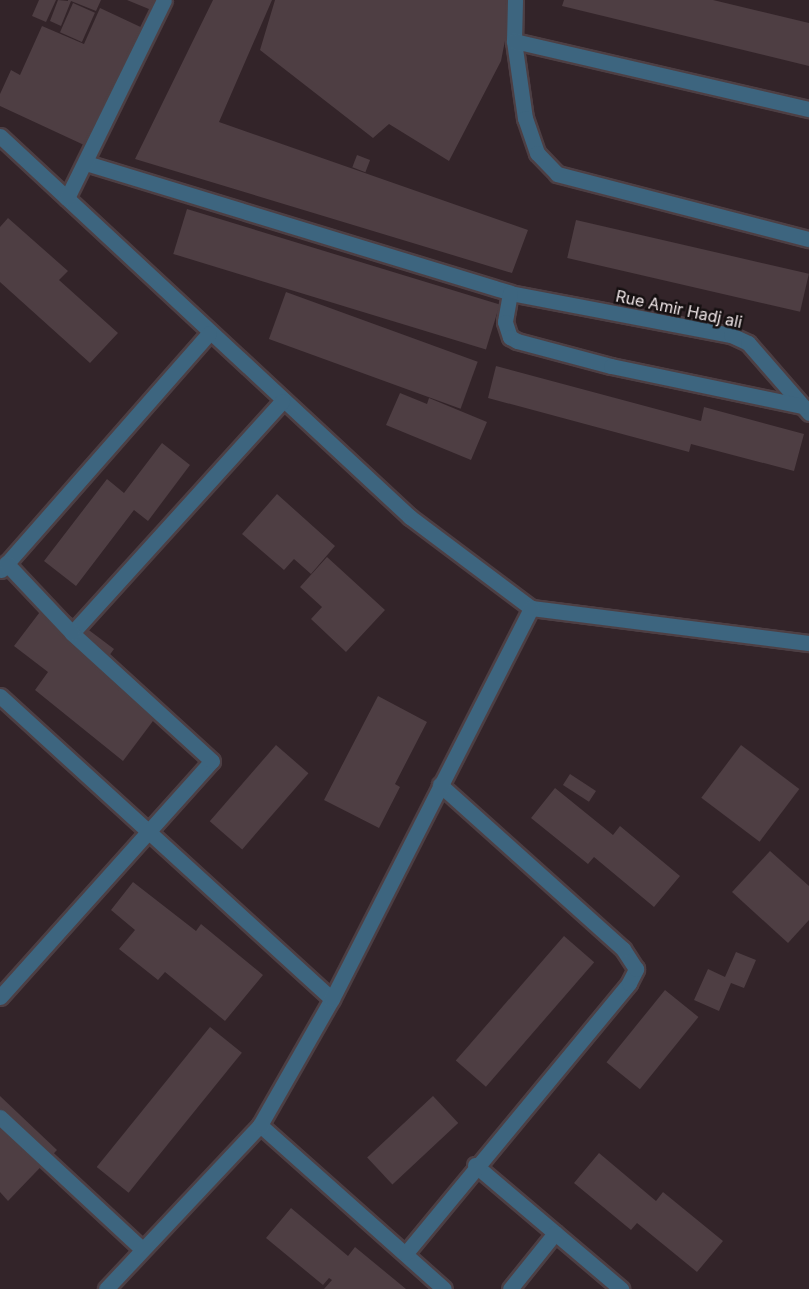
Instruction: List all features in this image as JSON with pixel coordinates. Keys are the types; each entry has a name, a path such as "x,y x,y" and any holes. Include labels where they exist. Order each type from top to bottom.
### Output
{"street":[{"path":"67,198 164,0"},
{"path":"515,0 514,41 525,118 537,153 557,174 809,239"},
{"path":"514,41 809,109"},
{"path":"0,136 282,401 410,517 531,608 809,643"},
{"name":"Rue Amir Hadj ali","path":"86,163 510,293 731,335 748,343 806,410"},
{"path":"510,293 505,322 510,337 518,341 611,366 806,410"},
{"path":"0,997 211,766 211,755 72,633 3,567 209,333"},
{"path":"72,633 282,401"},
{"path":"106,1289 260,1125 332,999 531,608"},
{"path":"0,696 332,999"},
{"path":"406,1253 475,1165 630,983 636,969 623,949 440,785"},
{"path":"0,1117 142,1249"},
{"path":"260,1125 444,1289"},
{"path":"475,1165 621,1289"},
{"path":"510,1289 555,1233"}],"building":[{"path":"39,0 56,0 46,22 32,16"},
{"path":"58,0 101,0 96,11 71,1 61,26 50,21"},
{"path":"127,0 167,0 161,14"},
{"path":"213,0 272,0 219,122 528,230 512,273 135,159"},
{"path":"275,0 513,0 501,61 449,161 389,124 373,138 260,50"},
{"path":"564,0 713,0 809,23 809,66 562,6"},
{"path":"73,3 95,13 82,42 60,32"},
{"path":"100,8 147,30 97,151 0,106 0,94 11,70 20,75 42,26 84,44"},
{"path":"357,155 370,160 365,172 352,167"},
{"path":"187,209 500,305 486,350 173,254"},
{"path":"8,218 68,271 59,280 118,333 90,363 0,282 0,227"},
{"path":"576,220 809,274 800,312 567,258"},
{"path":"286,292 478,362 461,409 269,339"},
{"path":"496,366 701,421 704,407 804,434 794,471 691,444 689,452 488,398"},
{"path":"400,393 427,404 429,398 487,422 471,460 386,425"},
{"path":"162,443 190,465 148,521 134,510 76,586 44,561 107,479 124,493"},
{"path":"277,494 335,546 311,574 294,559 284,570 242,534"},
{"path":"327,557 385,610 346,652 311,619 322,607 300,587"},
{"path":"49,600 114,649 103,664 162,709 123,761 35,690 48,672 14,646"},
{"path":"378,696 427,722 395,784 400,787 379,828 324,800"},
{"path":"276,745 308,773 242,849 210,821"},
{"path":"741,745 799,789 760,842 701,798"},
{"path":"570,774 596,791 589,802 563,785"},
{"path":"555,788 613,835 620,826 680,876 654,907 594,857 588,864 531,818"},
{"path":"770,851 809,886 809,920 788,943 732,892"},
{"path":"133,882 196,931 201,924 263,975 225,1021 165,972 158,980 119,949 135,930 111,910"},
{"path":"564,936 594,962 486,1087 456,1061"},
{"path":"736,952 756,960 744,988 731,983 719,1011 694,1000 708,969 725,977"},
{"path":"665,990 698,1017 640,1089 606,1062"},
{"path":"210,1027 242,1053 129,1193 97,1167"},
{"path":"0,1096 57,1150 8,1201 0,1192"},
{"path":"433,1096 458,1123 392,1184 367,1157"},
{"path":"599,1153 656,1201 663,1192 723,1241 697,1272 637,1223 631,1230 574,1183"},
{"path":"291,1208 348,1256 355,1247 406,1289 324,1289 332,1280 329,1278 323,1285 266,1238"}]}
